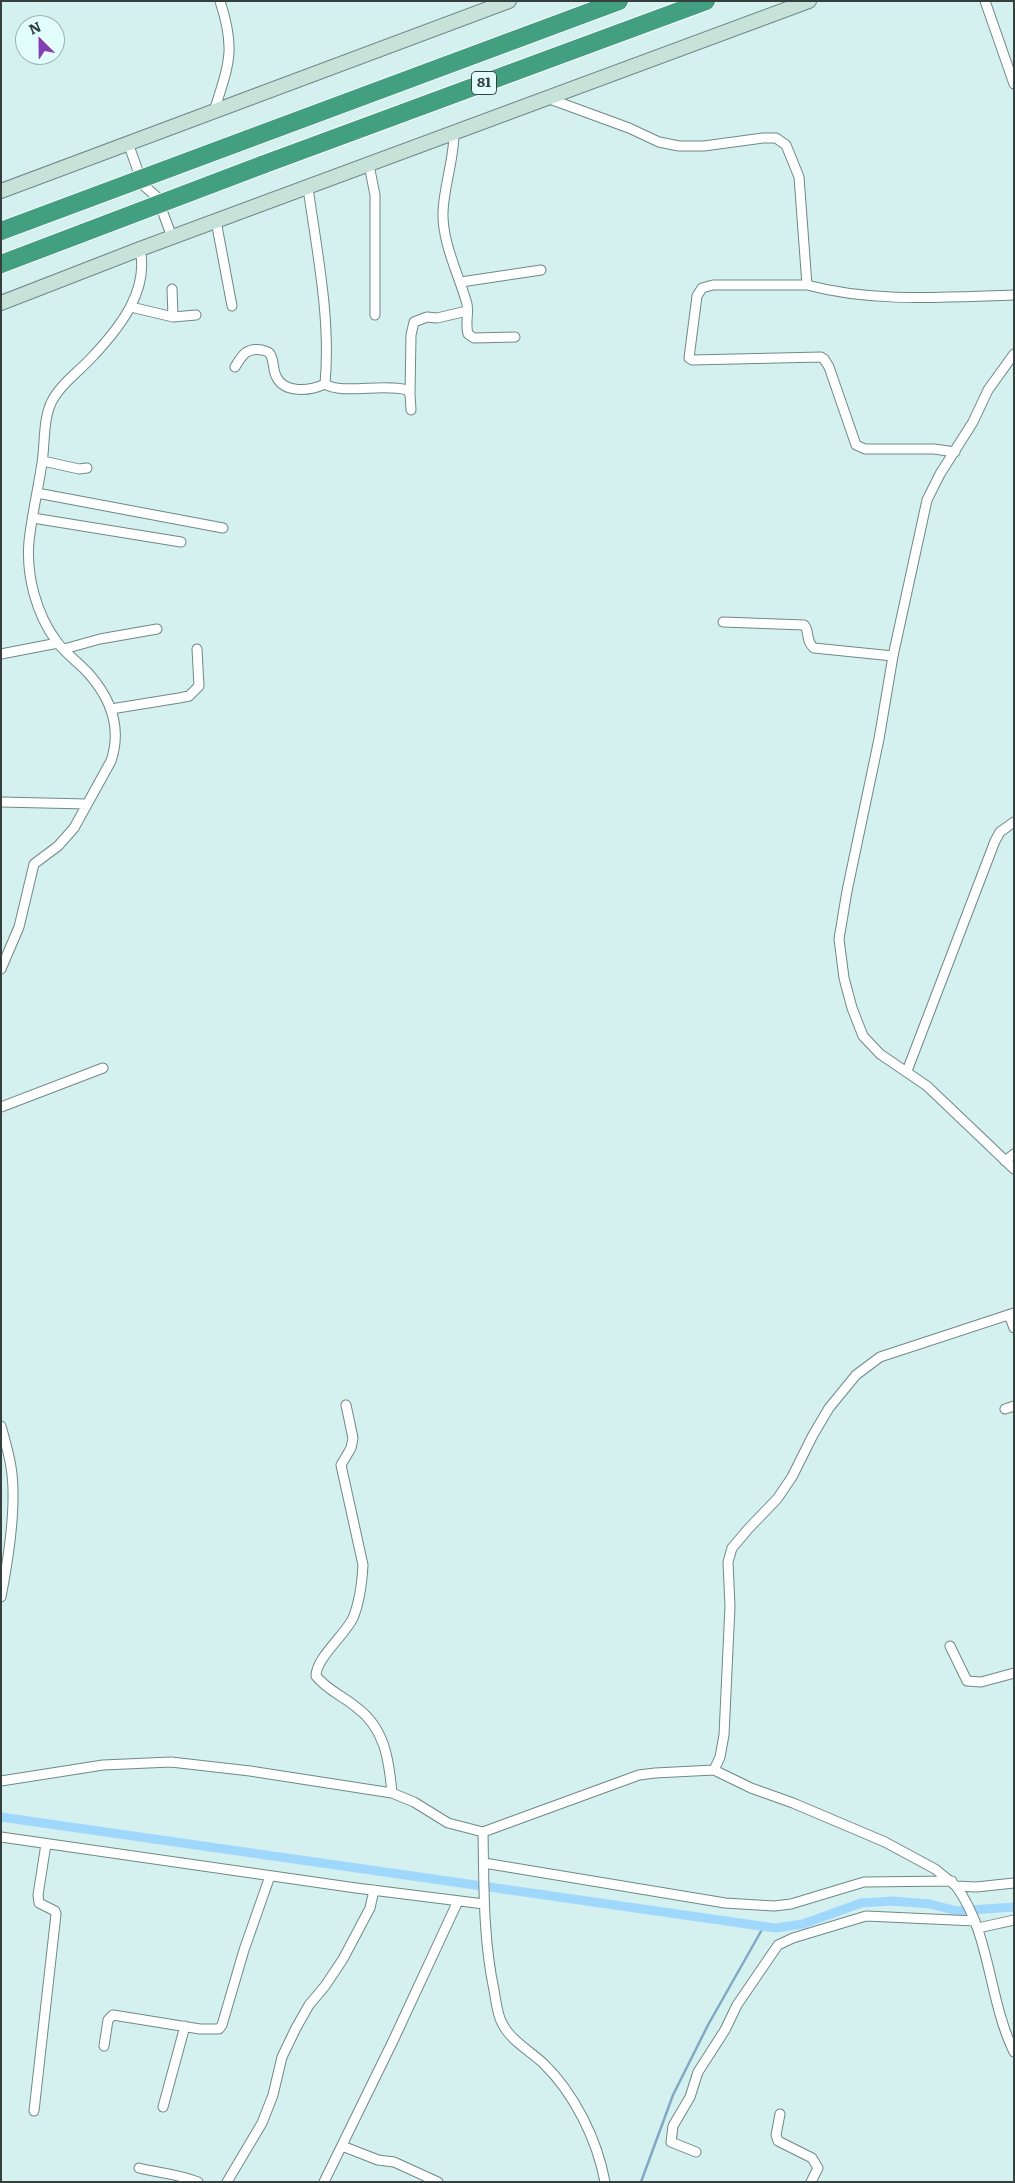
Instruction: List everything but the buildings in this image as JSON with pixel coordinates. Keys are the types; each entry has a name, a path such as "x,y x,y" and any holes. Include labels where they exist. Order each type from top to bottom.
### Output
{"highway":[{"name":"81","path":"1,231 619,1"},
{"name":"81","path":"1,264 262,165 706,1"}],"main road":[{"path":"1,191 509,1"},
{"path":"1,304 140,248 308,188 809,1"}],"street":[{"path":"214,111 228,66 230,53 230,38 220,1"},
{"path":"985,1 1010,64 1014,84"},
{"path":"546,98 629,128 659,142 679,146 704,146 763,138 776,138 786,145 799,177 807,285"},
{"path":"454,133 454,150 449,170 443,214 447,240 467,312 465,324 470,338 515,337"},
{"path":"128,143 143,185 156,197 172,237"},
{"path":"369,164 375,195 375,314"},
{"path":"308,188 320,267 327,361 325,384"},
{"path":"216,221 232,306"},
{"path":"1,970 19,928 34,864 66,838 111,761 115,749 115,727 111,709 104,694 61,646 40,608 30,575 29,540 48,411 52,402 70,379 95,355 131,307 140,285 142,258 140,248"},
{"path":"460,282 540,270"},
{"path":"955,452 934,448 864,449 856,445 829,367 821,357 692,360 689,358 697,296 702,288 713,285 807,285 832,291 878,297 1014,295"},
{"path":"172,289 172,317"},
{"path":"131,307 172,317 196,315"},
{"path":"410,410 410,335 414,322 427,317 437,318 467,312"},
{"path":"235,367 246,351 252,348 268,352 271,356 276,376 284,385 303,390 315,389 325,384"},
{"path":"1014,354 988,390 981,407 940,474 927,500 893,656 879,739 847,890 839,939 844,978 852,1008 863,1036 880,1054 907,1071 946,1103 1014,1169"},
{"path":"325,384 338,390 380,386 407,390 410,394"},
{"path":"42,461 78,469 87,468"},
{"path":"37,493 223,528"},
{"path":"33,518 180,542"},
{"path":"723,622 804,625 807,629 808,642 814,648 893,656"},
{"path":"1,654 61,646 157,628"},
{"path":"111,709 189,696 199,686 196,650"},
{"path":"1,802 87,804"},
{"path":"907,1071 995,841 1000,832 1014,822"},
{"path":"1,1107 103,1068"},
{"path":"1005,1161 1014,1154"},
{"path":"714,1770 720,1757 724,1735 730,1606 728,1562 732,1548 777,1499 792,1477 812,1435 829,1408 856,1375 880,1357 1011,1314 1014,1328"},
{"path":"346,1405 353,1438 351,1448 343,1458 341,1465 362,1565 362,1581 352,1620 319,1665 316,1676 323,1684 357,1707 371,1720 377,1729 387,1752 392,1793"},
{"path":"1,1426 12,1468 12,1493 1,1597"},
{"path":"950,1646 967,1681 981,1682 1014,1673"},
{"path":"1,1781 103,1765 171,1762 250,1771 392,1793 414,1802 448,1823 483,1832 639,1775 714,1770 751,1788 837,1821 885,1842 935,1870 956,1886 975,1921 1004,2033 1014,2052"},
{"path":"483,1832 484,1904 491,1977 502,2024 511,2035 559,2080 593,2138 605,2182"},
{"path":"1,1836 270,1876 484,1904"},
{"path":"34,2111 56,1914 39,1903 38,1895 46,1844"},
{"path":"484,1867 760,1906 790,1904 864,1882 956,1886 1014,1883"},
{"path":"104,2046 108,2020 113,2015 215,2031 222,2026 244,1950 270,1876"},
{"path":"227,2182 262,2123 273,2095 282,2057 296,2028 308,2005 325,1986 344,1959 370,1908 374,1890"},
{"path":"324,2182 394,2041 458,1901"},
{"path":"696,2152 672,2142 673,2126 690,2098 700,2068 725,2030 737,2005 778,1945 793,1938 866,1916 975,1921 1014,1920"},
{"path":"163,2108 185,2026"},
{"path":"780,2114 776,2135 778,2141 812,2158 816,2162 818,2168 810,2182"},
{"path":"342,2146 378,2160 400,2164 438,2182"},
{"path":"139,2168 162,2173 180,2174 198,2182"}],"waterway":[{"path":"1,1817 775,1928 803,1924 861,1903 892,1901 930,1904 957,1911 1014,1907"},
{"path":"641,2182 673,2095 708,2025 764,1926"}]}
